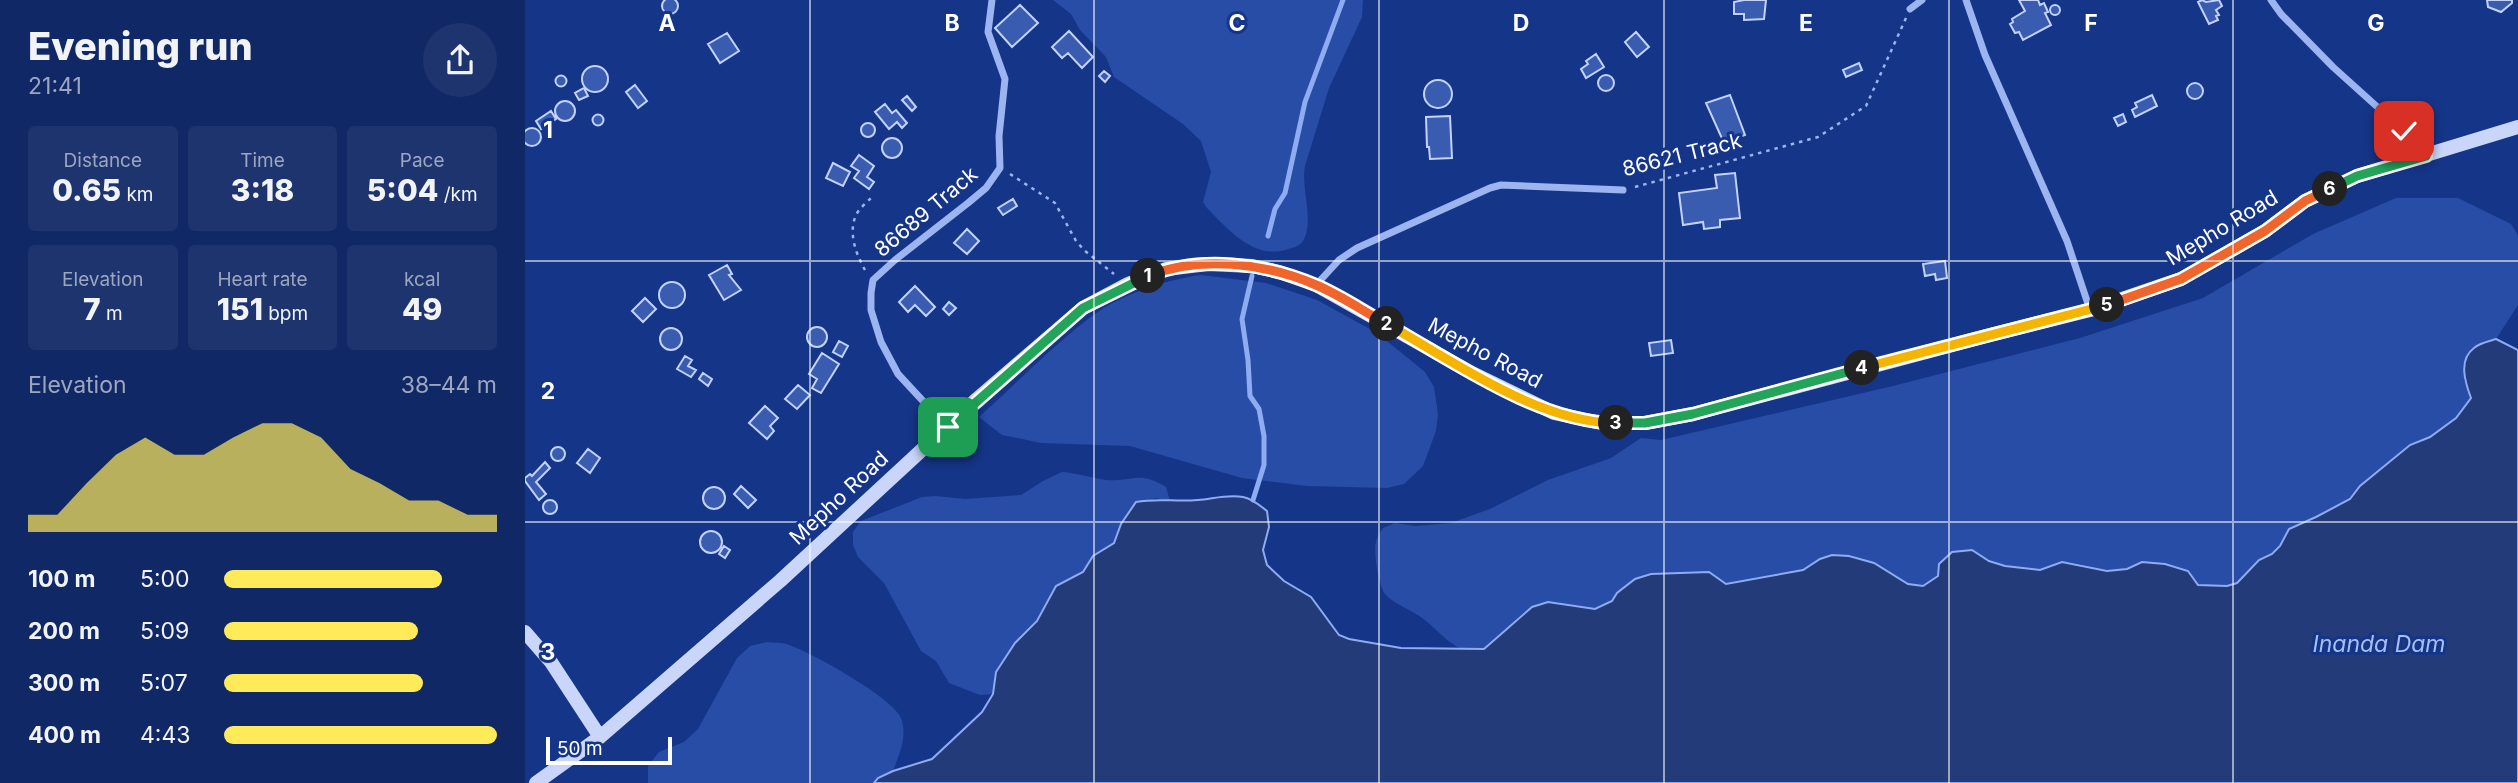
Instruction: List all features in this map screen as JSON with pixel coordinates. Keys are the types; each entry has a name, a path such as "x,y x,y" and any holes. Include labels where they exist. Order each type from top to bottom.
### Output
{"street":[{"name":"86689 Track","path":"948,427 898,374 881,342 871,310 873,280 977,196 1000,168 999,136 1005,79 988,32 992,0"},
{"path":"1910,9 1922,0"},
{"path":"1966,0 1985,55 2067,241 2090,310"},
{"path":"2271,0 2281,14 2333,67 2404,131 2426,156"},
{"name":"Mepho Road","path":"537,783 600,737 780,581 1083,308 1128,284 1166,269 1208,264 1252,266 1279,272 1317,285 1472,373 1554,413 1601,423 1645,423 1693,414 2090,310 2181,279 2265,231 2305,201 2357,176 2518,127"},
{"name":"86621 Track","path":"1317,285 1339,260 1357,248 1490,188 1501,186 1622,190"},
{"path":"525,632 551,662 600,737"}],"path":[{"name":"86621 Track","path":"1622,190 1818,138 1865,106 1910,9"},
{"path":"1000,168 1055,203 1076,241 1085,251 1128,284"},
{"path":"871,198 856,215 853,230 854,245 863,267 873,280"}],"shaded area":[{"path":"1053,0 1363,0 1362,17 1329,88 1305,166 1308,221 1302,242 1276,252 1264,251 1243,241 1223,225 1203,202 1211,172 1201,141 1183,124 1114,77 1106,57 1080,30 1071,14"},
{"path":"2396,198 2458,198 2511,224 2518,235 2518,305 2496,339 2474,347 2464,380 2471,398 2456,418 2430,437 2410,445 2360,486 2350,499 2289,529 2280,546 2272,554 2259,560 2237,583 2227,586 2198,585 2142,562 2112,570 2067,562 2041,570 2023,570 1987,559 1972,550 1923,586 1908,584 1874,563 1849,556 1820,559 1804,570 1726,584 1709,572 1617,593 1609,602 1593,608 1548,602 1539,604 1530,608 1492,644 1475,651 1467,651 1451,643 1420,617 1389,598 1383,590 1375,547 1383,528 1395,523 1416,526 1451,523 1490,509 1548,480 1611,458 1641,438 1661,440 1893,386 2080,338 2203,298 2313,234"},
{"path":"1201,275 1266,283 1317,300 1377,333 1425,372 1434,387 1438,414 1436,431 1423,466 1404,484 1387,488 1307,486 1242,478 1130,446 1041,443 1002,435 979,417 1059,343 1099,311 1141,290"},
{"path":"1062,472 1106,480 1149,479 1166,487 1170,501 1155,498 1121,524 1114,543 1093,556 1083,572 1056,586 1037,621 1015,643 996,672 993,694 980,695 949,683 936,661 921,651 884,583 858,557 853,545 853,532 861,521 922,497 965,499 1021,495"},
{"path":"767,642 786,644 815,657 868,688 895,709 901,718 904,732 893,771 874,783 648,783 648,766 659,752 684,742 698,729 737,658 750,646"}],"water":[{"name":"Inanda Dam","path":"2496,339 2518,350 2518,783 874,783 893,771 932,759 982,712 993,694 996,672 1015,643 1037,621 1056,586 1083,572 1093,556 1114,543 1121,524 1136,502 1232,496 1253,501 1267,511 1269,527 1263,550 1267,565 1284,581 1311,597 1339,635 1401,648 1484,649 1532,607 1548,602 1595,609 1612,601 1617,593 1635,579 1651,574 1709,572 1726,584 1803,570 1832,555 1849,556 1874,563 1908,584 1923,586 1938,576 1939,564 1952,552 1972,550 1989,561 2005,566 2040,570 2062,562 2107,571 2127,569 2142,562 2165,564 2188,571 2198,585 2227,586 2237,583 2259,560 2272,554 2280,546 2289,529 2350,499 2360,486 2410,445 2430,437 2456,418 2471,398 2464,365 2469,353 2476,346"}],"building":[{"path":"667,-1 673,-1 677,3 677,9 670,14 662,6"},
{"path":"1766,0 1764,19 1744,20 1744,14 1734,14 1734,2"},
{"path":"2019,0 2038,0 2040,5 2044,3 2051,25 2023,40 2010,24 2012,19 2025,11"},
{"path":"2219,0 2222,6 2216,10 2218,20 2209,24 2198,2"},
{"path":"2487,0 2512,0 2512,3 2501,12 2488,7"},
{"path":"1020,5 1038,23 1012,47 995,28"},
{"path":"2055,5 2059,6 2059,14 2055,15 2051,14 2050,10 2051,6"},
{"path":"1069,31 1093,57 1082,68 1068,53 1062,58 1052,47"},
{"path":"1636,32 1649,47 1637,57 1625,42"},
{"path":"727,33 739,51 720,63 708,44"},
{"path":"1596,54 1604,67 1586,78 1581,69 1588,64 1586,61"},
{"path":"1859,63 1862,70 1846,77 1843,70"},
{"path":"595,66 604,70 608,79 604,88 595,92 586,88 582,79 586,70"},
{"path":"1104,71 1110,76 1105,82 1099,76"},
{"path":"1606,75 1614,83 1606,91 1598,83"},
{"path":"561,76 565,77 565,85 561,86 557,85 556,81 557,77"},
{"path":"1438,80 1448,84 1452,94 1448,104 1438,108 1428,104 1424,94 1428,84"},
{"path":"2195,83 2201,85 2201,97 2195,99 2189,97 2187,91 2189,85"},
{"path":"635,85 647,101 638,108 626,92"},
{"path":"584,88 588,96 579,100 575,93"},
{"path":"1730,95 1745,135 1724,143 1706,103"},
{"path":"2152,95 2157,106 2135,117 2132,110 2137,107 2135,103"},
{"path":"907,96 916,107 912,111 902,100"},
{"path":"565,101 572,104 575,111 572,118 565,121 558,118 555,111 558,104"},
{"path":"885,104 892,113 896,110 907,123 902,128 897,122 889,129 875,112"},
{"path":"551,111 556,119 541,129 536,121"},
{"path":"598,114 604,120 598,126 592,120"},
{"path":"2123,114 2126,122 2118,126 2114,118"},
{"path":"1450,116 1452,158 1430,159 1426,117"},
{"path":"868,123 873,125 873,135 868,137 863,135 861,130 863,125"},
{"path":"529,129 535,129 540,134 540,140 535,145 525,142 525,132"},
{"path":"888,138 896,138 902,148 896,158 888,158 882,152 882,144"},
{"path":"859,155 874,166 867,177 874,182 869,189 854,178 859,171 851,166"},
{"path":"833,163 850,172 843,186 826,178"},
{"path":"1735,173 1740,218 1720,220 1720,227 1704,229 1703,222 1683,225 1679,193 1717,188 1715,175"},
{"path":"1013,199 1017,206 1003,215 998,208"},
{"path":"967,229 979,241 967,254 954,243"},
{"path":"1945,261 1947,278 1936,280 1935,274 1925,276 1923,264"},
{"path":"727,265 732,274 729,275 741,290 724,300 709,275"},
{"path":"672,282 681,286 685,295 681,304 672,308 663,304 659,295 663,286"},
{"path":"915,286 935,307 926,316 915,305 908,312 899,302"},
{"path":"645,298 656,309 643,322 632,311"},
{"path":"949,302 956,308 949,315 943,309"},
{"path":"817,327 824,330 827,337 824,344 817,347 810,344 807,337 810,330"},
{"path":"667,328 675,328 682,335 682,343 675,350 667,350 660,343 660,335"},
{"path":"1671,340 1673,353 1651,356 1649,343"},
{"path":"839,341 848,346 842,357 833,352"},
{"path":"822,353 839,364 821,393 812,388 817,379 809,374"},
{"path":"685,356 692,360 688,366 696,370 691,377 677,369"},
{"path":"703,373 712,379 708,386 699,379"},
{"path":"798,385 810,395 797,409 785,399"},
{"path":"765,406 778,418 770,426 774,431 767,439 749,423"},
{"path":"555,447 561,447 565,454 561,461 555,461 551,457 551,451"},
{"path":"588,449 600,458 590,473 577,463"},
{"path":"545,462 550,468 536,482 546,494 539,500 525,478 530,474 532,476"},
{"path":"741,486 756,500 748,508 734,494"},
{"path":"714,487 722,490 725,498 722,506 714,509 706,506 703,498 706,490"},
{"path":"547,500 553,500 557,507 553,514 547,514 543,510 543,504"},
{"path":"711,531 719,534 722,542 719,550 711,553 703,550 700,542 703,534"},
{"path":"724,546 730,550 725,558 719,554"}],"waterway":[{"path":"1268,236 1275,209 1285,193 1305,102 1343,0"},
{"path":"1252,276 1242,319 1250,396 1259,409 1264,436 1264,465 1253,500"}],"route":[{"path":"948,427 1083,308 1128,284 1166,269 1208,264 1252,266 1317,285 1472,373 1554,413 1601,423 1645,423 1693,414 2090,310 2181,279 2265,231 2305,201 2357,176 2426,156 2404,131"}]}
